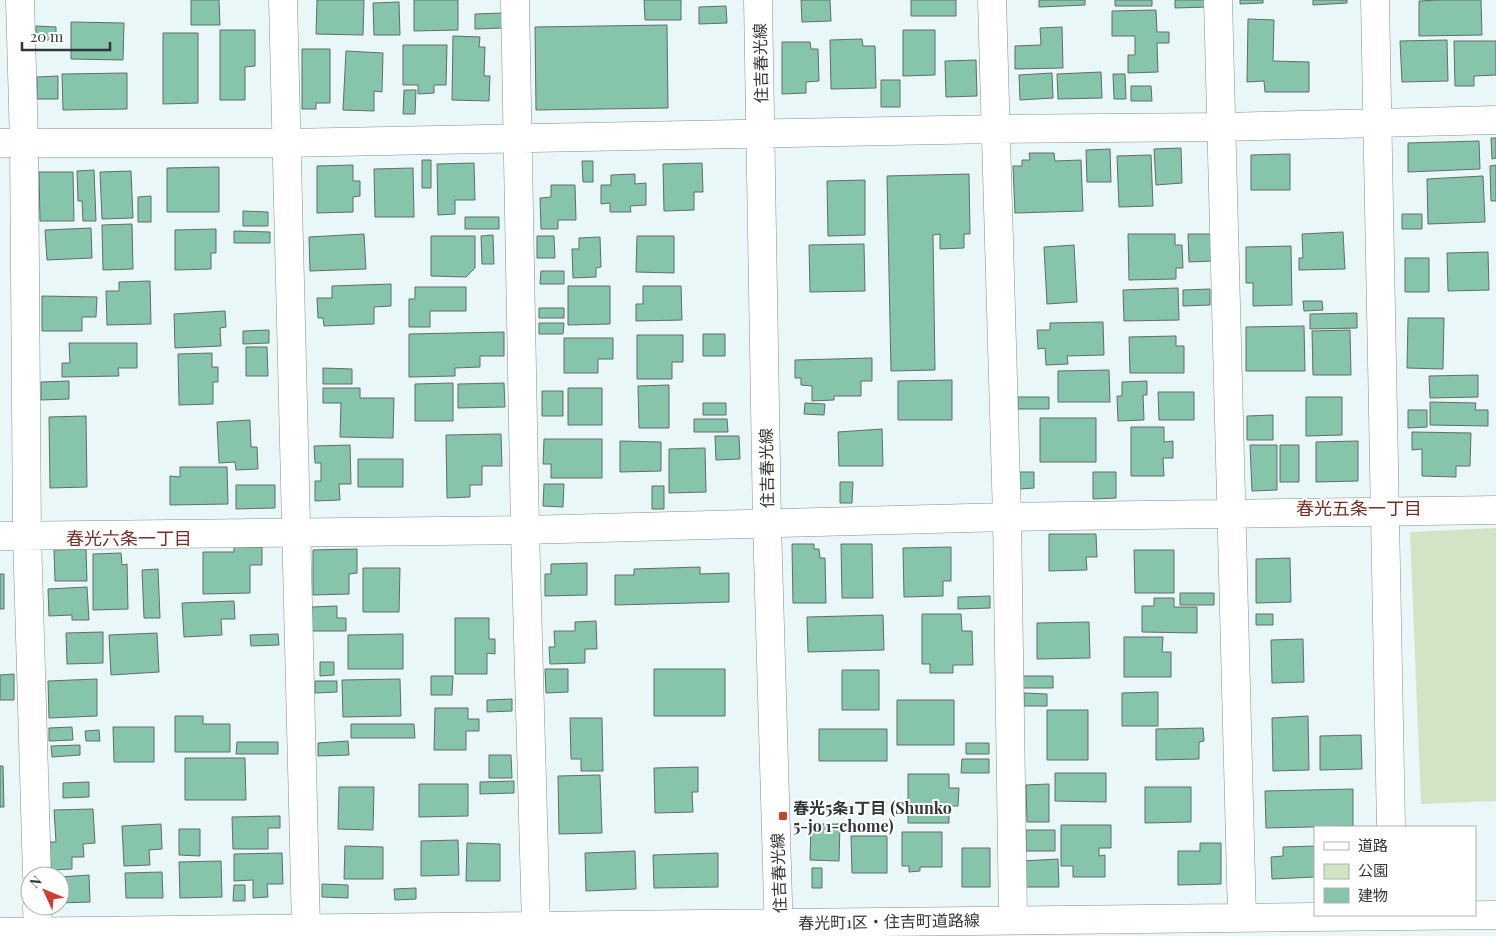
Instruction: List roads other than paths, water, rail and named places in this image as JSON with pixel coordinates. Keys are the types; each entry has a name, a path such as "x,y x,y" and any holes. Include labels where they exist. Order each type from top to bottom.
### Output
{"street":[{"path":"20,0 12,143 27,535 36,866"},
{"path":"283,0 306,927"},
{"path":"515,0 525,530 536,925"},
{"name":"住吉春光線","path":"758,0 767,523 779,929"},
{"path":"992,0 1007,517 1013,920"},
{"path":"1218,0 1242,917"},
{"path":"1375,0 1391,826"},
{"path":"12,143 286,143 995,129 1222,127 1496,120"},
{"path":"0,536 525,530 1007,517 1496,510"},
{"name":"春光町1区・住吉町道路線","path":"0,932 38,918 170,932 306,927 483,931 536,925 627,930 779,929 1013,920 1242,917 1393,922 1496,915"}],"place":[{"name":"春光5条1丁目 (Shunko 5-jo 1-chome)","path":"783,816"}],"district":[{"name":"春光五条一丁目","path":"1359,508"},
{"name":"春光六条一丁目","path":"129,538"}]}
